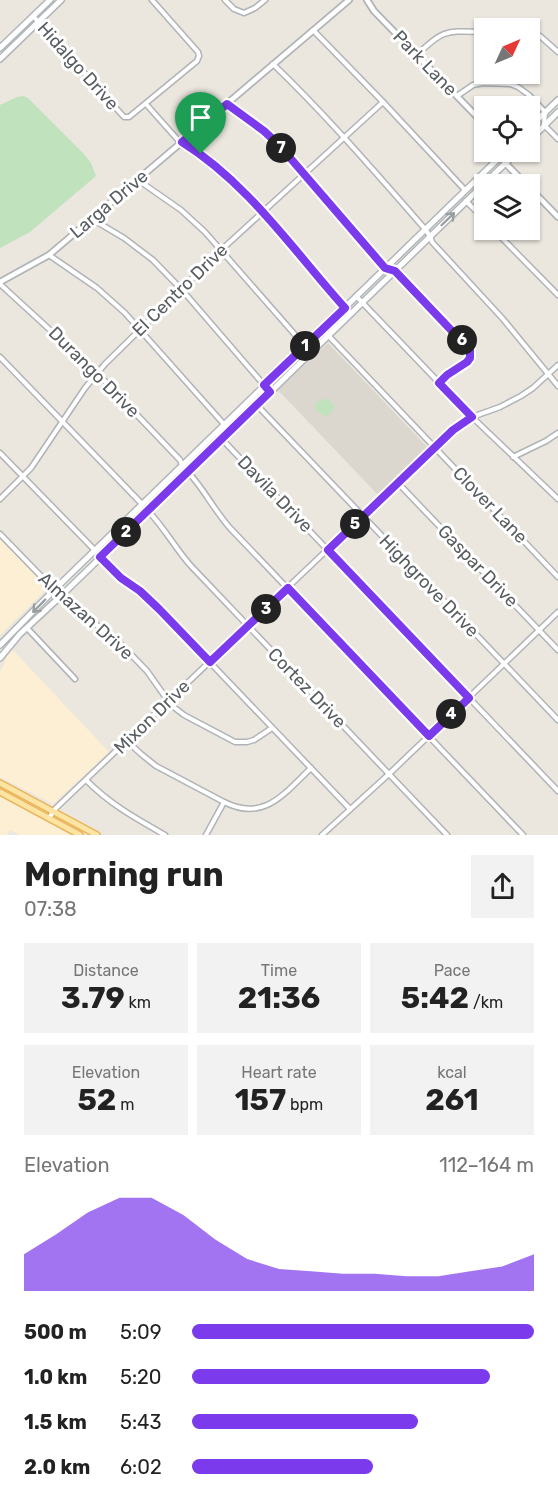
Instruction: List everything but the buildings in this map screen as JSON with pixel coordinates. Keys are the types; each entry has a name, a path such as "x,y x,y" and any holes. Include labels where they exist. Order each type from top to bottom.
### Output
{"main road":[{"path":"0,48 50,0"},
{"path":"0,59 61,0"},
{"path":"12,36 18,42"},
{"path":"7,41 12,47"},
{"path":"540,117 558,100"},
{"path":"545,112 558,112"},
{"path":"540,129 558,112"},
{"path":"540,124 544,125"},
{"path":"0,658 54,590 494,162"},
{"path":"502,162 506,163"},
{"path":"495,174 506,163"},
{"path":"465,190 474,191"},
{"path":"465,190 466,201"},
{"path":"0,645 60,596 474,194"},
{"path":"454,201 466,201"},
{"path":"182,465 188,472"},
{"path":"142,504 148,511"},
{"path":"0,783 97,835"},
{"path":"11,798 14,791"},
{"path":"0,792 80,835"}],"street":[{"path":"146,104 197,61 199,56 198,52 152,0"},
{"path":"225,0 234,9 244,13 265,0"},
{"name":"Larga Drive","path":"0,283 49,255 349,0"},
{"name":"Park Lane","path":"367,0 474,114"},
{"name":"Hidalgo Drive","path":"33,16 124,117 129,117 146,104 178,140 201,154 240,187 351,314"},
{"path":"313,30 384,102 465,190"},
{"path":"417,55 433,39 443,34 453,31 474,32"},
{"path":"540,36 558,52"},
{"path":"273,64 304,94 425,229 432,242 497,312 558,386"},
{"path":"457,96 473,85 483,83 510,84 518,87 530,95 545,112 544,125 558,139"},
{"name":"El Centro Drive","path":"0,499 38,459 97,373 222,250 384,102"},
{"path":"227,104 264,131 385,268 395,271 470,350 470,358 467,362 439,383"},
{"path":"506,163 517,174"},
{"path":"138,180 181,210 205,232 311,353"},
{"path":"540,198 558,217"},
{"path":"466,201 474,209"},
{"path":"93,219 140,248 153,260 182,289 270,392"},
{"path":"504,240 558,295"},
{"path":"49,255 97,288 125,313 230,431"},
{"name":"Durango Drive","path":"0,283 97,373 180,460 182,465"},
{"path":"356,296 472,417 558,499"},
{"name":"Clover Lane","path":"322,329 558,577"},
{"path":"0,357 142,504"},
{"name":"Mixon Drive","path":"49,818 453,430 472,417 516,400 558,365"},
{"name":"Highgrove Drive","path":"251,399 558,720"},
{"name":"Davila Drive","path":"216,433 558,791"},
{"path":"513,457 558,433"},
{"path":"0,453 121,578 140,591 159,609 350,809"},
{"path":"188,472 223,520 523,835"},
{"name":"Gaspar Drive","path":"398,483 558,650"},
{"name":"Cortez Drive","path":"148,511 184,559 447,835"},
{"name":"Almazan Drive","path":"0,534 77,612 115,638 151,675 168,702"},
{"path":"322,835 558,612"},
{"path":"24,625 75,679"},
{"path":"168,702 184,715 235,742 255,740 272,728"},
{"path":"127,741 156,766 232,806 246,809 267,806 278,800 311,768"},
{"path":"86,780 117,807 165,835"},
{"path":"206,835 224,802"}],"shaded area":[{"path":"328,343 429,449 379,496 278,390"},
{"path":"0,538 48,588 0,635"},
{"path":"11,648 109,752 53,804 0,777 0,672"},
{"path":"0,796 71,835 20,835 10,830 7,835 0,835"}],"green space":[{"path":"23,96 28,98 84,154 91,163 96,176 30,232 0,248 0,105"},
{"path":"327,398 335,407 327,417 317,411 315,406 317,402"}],"route":[{"path":"227,104 253,122 279,145 385,268 395,271 470,350 470,358 467,362 439,383 472,417 453,430 328,550 469,698 429,736 288,588 210,662 159,609 140,591 121,578 100,557 270,392 264,385 345,308 233,180 201,154 182,142 227,104"}]}
